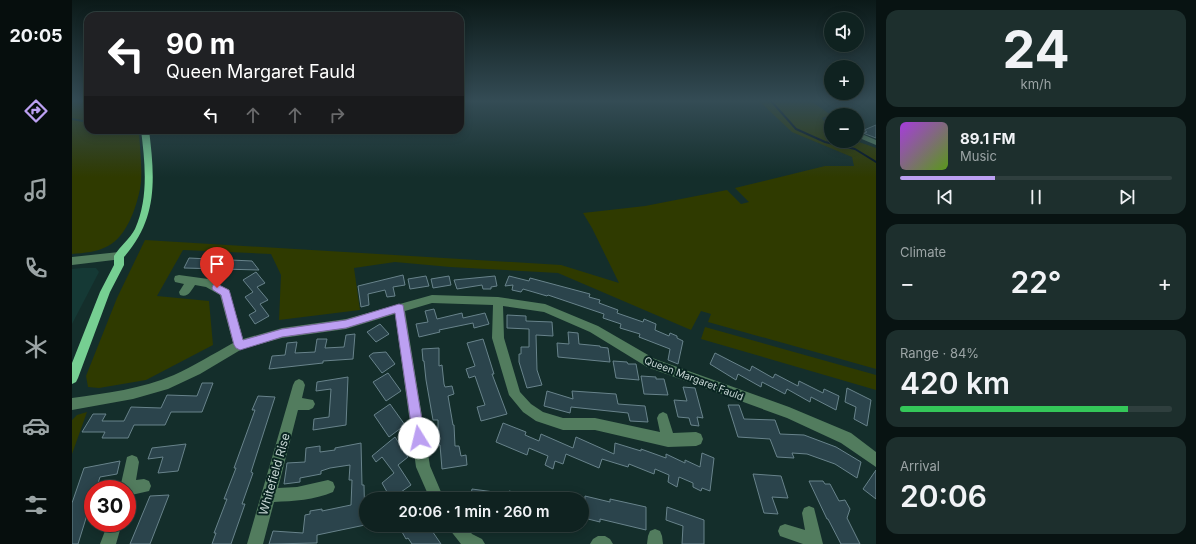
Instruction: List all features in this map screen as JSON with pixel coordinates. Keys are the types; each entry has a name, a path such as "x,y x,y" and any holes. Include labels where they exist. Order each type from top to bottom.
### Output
{"main road":[{"path":"72,378 105,292 119,265 119,256 130,246 136,235 148,199 150,163 146,134"}],"street":[{"path":"864,137 876,143"},
{"path":"72,261 119,256"},
{"path":"179,279 208,283 225,293 240,345"},
{"path":"184,292 192,281"},
{"name":"Queen Margaret Fauld","path":"72,404 147,390 170,382 240,345 282,333 346,324 432,298 498,301 545,308 594,329 651,363 789,413 846,438 876,460"},
{"path":"498,301 498,338 515,395 527,408 540,417 563,424 596,424 668,440 696,439"},
{"path":"399,308 423,467 435,492"},
{"name":"Whitefield Rise","path":"255,544 299,385"},
{"path":"294,404 309,404"},
{"path":"663,418 668,440"},
{"path":"129,480 132,462"},
{"path":"136,487 144,486"},
{"path":"269,495 290,495 328,487"},
{"path":"809,513 815,542"},
{"path":"785,531 815,542"},
{"path":"108,544 112,532"},
{"path":"461,532 467,539 477,544"},
{"path":"598,544 604,544"}],"shaded area":[{"path":"96,268 99,272 72,324 72,269"}],"green space":[{"path":"72,126 84,126 84,134 139,134 141,183 136,205 130,221 120,236 108,246 90,252 72,254"},
{"path":"786,126 824,126 824,145 792,132"},
{"path":"864,144 876,148 876,369 708,322 711,314 701,311 691,330 558,273 450,267 395,262 354,268 360,310 279,320 281,275 271,254 183,250 157,296 209,301 213,345 146,380 99,388 88,387 86,376 117,298 145,240 561,265 619,283 583,213 645,206 727,190 741,204 749,202 735,188 825,166 854,166 852,157 830,148 864,148"},
{"path":"705,327 876,375 876,390 701,339"},
{"path":"87,412 72,454 72,420 77,415"}],"building":[{"path":"876,126 876,138 864,133 867,132 864,130"},
{"path":"189,258 252,261 259,270 184,268"},
{"path":"256,272 265,283 257,287 268,300 260,304 269,316 255,324 249,315 256,311 245,297 253,292 243,280"},
{"path":"403,275 405,285 393,287 395,296 387,297 385,290 368,294 369,305 361,307 358,286"},
{"path":"426,276 429,286 410,289 408,279"},
{"path":"449,276 451,285 433,288 431,279"},
{"path":"495,276 497,286 491,287 491,289 483,289 482,285 457,289 454,280"},
{"path":"509,276 529,281 530,278 590,294 589,297 600,300 599,303 618,310 617,313 643,322 644,319 656,324 655,330 669,336 670,333 683,341 678,364 668,360 670,349 639,337 640,334 620,328 621,324 603,318 604,314 548,295 547,296 523,289 521,292 512,290 513,285 505,286"},
{"path":"434,309 437,319 462,313 463,318 485,313 489,324 474,328 473,323 439,330 440,332 419,337 416,324 428,322 425,311"},
{"path":"507,315 526,316 526,321 552,322 553,336 536,335 537,370 542,385 527,388 519,362 519,354 521,354 521,347 529,347 529,329 507,328"},
{"path":"380,324 389,334 376,342 367,332"},
{"path":"568,332 578,333 579,344 608,348 610,362 558,357 557,343 569,344"},
{"path":"355,334 353,359 323,361 323,363 269,369 272,356 285,355 287,343 297,342 295,353 315,352 317,339 327,339 325,348 344,347 346,335"},
{"path":"483,339 494,374 492,374 507,414 481,421 477,407 485,405 475,376 469,378 466,369 475,366 467,343"},
{"path":"439,348 439,366 442,365 444,384 445,387 452,386 454,394 448,396 454,425 455,446 459,446 461,456 466,455 467,465 442,469 440,445 438,445 438,420 433,420 422,349"},
{"path":"386,352 395,364 382,373 369,356 373,353"},
{"path":"715,353 750,371 752,366 773,378 775,374 798,386 799,381 823,393 824,389 839,396 836,410 811,397 810,402 787,389 785,394 762,382 761,387 738,374 736,380 710,364"},
{"path":"613,361 636,364 639,380 616,378"},
{"path":"388,373 401,391 386,401 373,382"},
{"path":"641,376 664,379 668,395 644,394"},
{"path":"348,377 346,425 313,430 314,419 329,417 331,389 316,391 317,382"},
{"path":"202,383 213,383 202,412 171,412 165,425 134,425 128,438 102,438 105,432 82,432 93,414 106,414 102,421 124,421 131,407 161,408 167,395 197,396"},
{"path":"683,387 695,388 703,418 697,417 699,426 691,425 689,418 678,417 674,400 687,401"},
{"path":"847,388 871,400 867,426 854,419 856,407 845,402"},
{"path":"547,391 573,399 572,391 616,394 618,404 645,406 648,422 630,421 628,413 571,407 570,413 544,406"},
{"path":"258,396 275,397 251,472 253,473 242,504 245,504 231,544 212,544 216,533 214,533 227,499 224,499 236,468 234,468 255,410 252,410"},
{"path":"390,404 405,425 389,437 374,415"},
{"path":"728,405 739,405 744,419 775,420 780,434 804,435 836,447 861,462 857,478 835,464 807,454 792,453 794,458 777,457 770,439 738,437"},
{"path":"503,423 526,432 525,435 539,441 541,434 573,448 576,437 614,454 615,443 641,451 641,449 666,458 666,454 685,463 685,460 700,467 702,453 714,458 710,491 702,488 701,491 693,487 693,483 679,477 677,487 668,482 669,475 655,469 654,474 629,464 628,467 602,459 599,468 566,454 563,464 555,461 553,469 545,465 548,456 529,448 527,455 496,442"},
{"path":"395,437 408,457 398,465 411,485 401,492 387,492 382,483 394,473 382,457 376,462 372,456"},
{"path":"361,443 362,485 364,485 364,492 359,492 359,526 317,535 317,543 269,544 273,531 303,533 305,515 310,514 310,511 322,509 322,511 351,505 352,480 349,480 350,465 330,468 321,471 321,474 300,478 300,482 284,484 287,463 305,462 306,448 320,446 320,452 335,450 335,448"},
{"path":"186,444 178,471 158,473 163,457 148,459 152,448"},
{"path":"120,461 117,474 100,477 99,480 84,480 84,525 78,544 72,544 72,503 84,468"},
{"path":"876,470 876,499 863,489"},
{"path":"753,474 781,476 788,498 772,497 778,514 764,513"},
{"path":"809,481 823,481 825,484 830,484 839,501 845,500 850,509 847,518 860,544 841,544"},
{"path":"472,489 494,492 471,492"},
{"path":"169,495 150,544 130,544 136,532 150,496"},
{"path":"589,497 610,502 610,499 646,507 646,530 600,519 600,522 589,519"},
{"path":"667,507 704,520 704,544 682,544 683,526 666,520"},
{"path":"402,532 433,532 441,544 412,544 408,538 406,539"}],"waterway":[{"path":"794,126 796,129 825,142 855,149 876,162"}],"route":[{"path":"217,288 225,293 240,345 252,340 282,333 346,324 399,308 419,438"}]}
